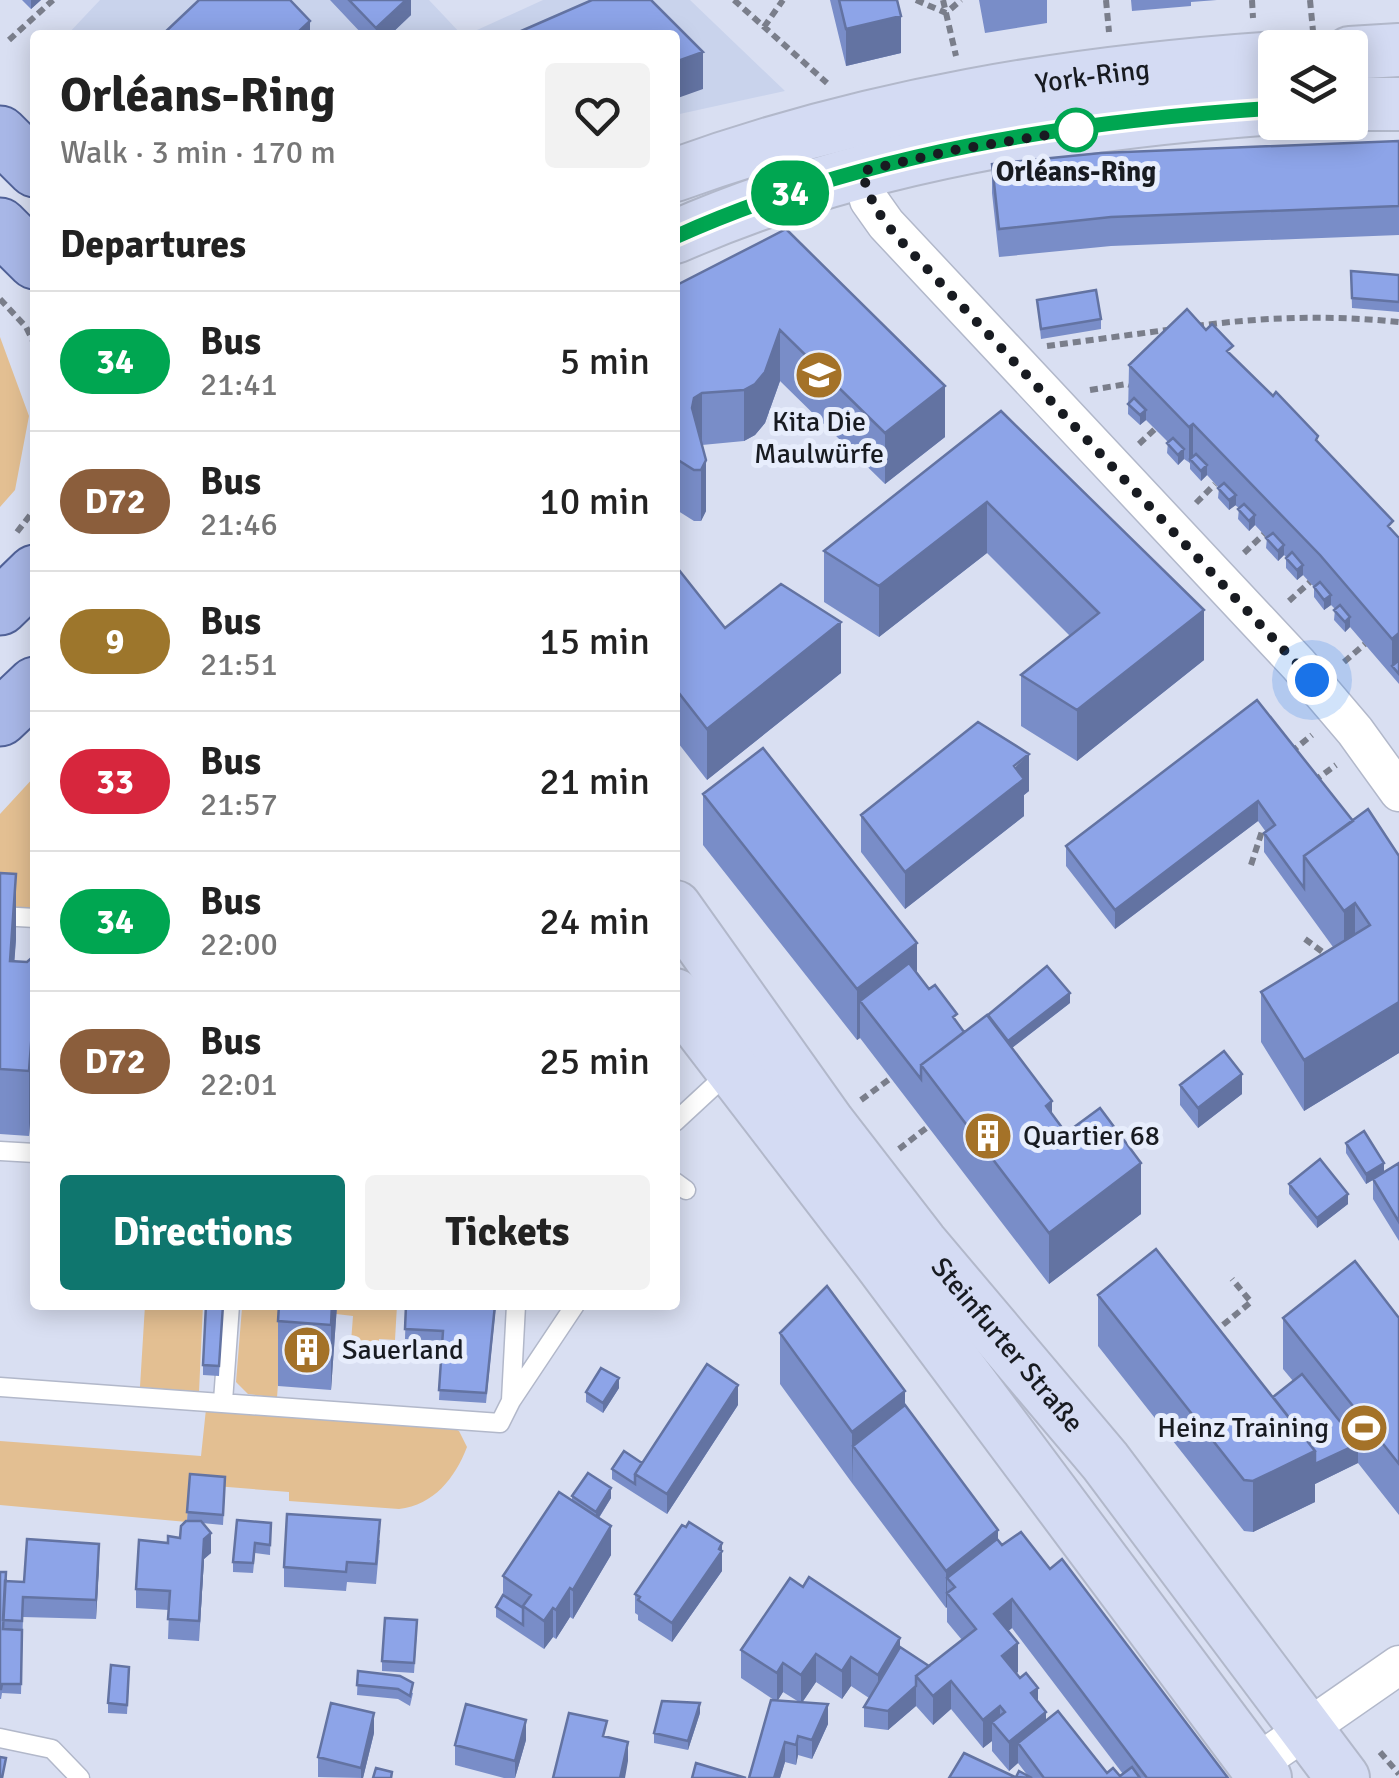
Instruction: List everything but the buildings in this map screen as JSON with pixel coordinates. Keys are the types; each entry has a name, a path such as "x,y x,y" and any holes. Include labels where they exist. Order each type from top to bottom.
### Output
{"main road":[{"name":"York-Ring","path":"1368,50 1399,50"},
{"name":"York-Ring","path":"680,172 784,138 912,106 1113,73 1258,56"},
{"path":"1368,104 1399,104"},
{"name":"York-Ring","path":"680,236 750,206 862,171 954,150 1043,135 1258,110"},
{"path":"0,134 30,165"},
{"path":"0,226 30,257"},
{"path":"0,607 30,579"},
{"path":"0,718 30,689"},
{"name":"Steinfurter Straße","path":"680,914 829,1124 910,1228 1105,1461 1344,1778"},
{"name":"Steinfurter Straße","path":"680,1001 1260,1771"}],"street":[{"path":"912,106 862,171 869,200 886,224 1298,664 1399,792"},
{"path":"1260,1771 1305,1727 1399,1665"}],"lane":[{"path":"0,916 30,918"},
{"path":"680,1117 733,1068"},
{"path":"0,1150 30,1153"},
{"path":"223,1401 230,1310"},
{"path":"511,1401 516,1310"},
{"path":"0,1387 500,1423 573,1310"},
{"path":"0,1738 52,1748 80,1778"}],"path":[{"path":"9,40 53,0"},
{"path":"734,0 828,84"},
{"path":"764,27 784,0"},
{"path":"916,0 946,13"},
{"path":"943,0 946,27 966,96"},
{"path":"946,13 961,0"},
{"path":"1310,0 1312,30"},
{"path":"0,298 30,335"},
{"path":"1042,346 1245,319 1316,317 1399,322"},
{"path":"1084,390 1128,384 1141,391"},
{"path":"1138,445 1154,429"},
{"path":"1195,504 1216,484"},
{"path":"1243,554 1264,534"},
{"path":"1289,601 1310,582"},
{"path":"1343,663 1365,644"},
{"path":"1314,734 1290,753 1328,795"},
{"path":"1314,782 1337,764"},
{"path":"1250,865 1263,828"},
{"path":"1305,939 1330,958"},
{"path":"852,1107 890,1078"},
{"path":"907,1142 929,1126"},
{"path":"1223,1344 1212,1332 1251,1302 1232,1279"}],"shaded area":[{"path":"100,0 429,0 457,30 72,30"},
{"path":"543,0 690,0 785,91 680,114 680,30 477,30"},
{"path":"0,337 29,416 15,490 0,507"},
{"path":"30,781 30,912 0,910 0,814"},
{"path":"145,1310 203,1310 199,1392 140,1387"},
{"path":"242,1310 283,1310 277,1398 248,1394 236,1382"},
{"path":"336,1310 397,1310 395,1340 379,1339 377,1357 350,1355 353,1316 336,1314"},
{"path":"206,1409 448,1425 459,1431 467,1447 442,1488 423,1502 399,1509 289,1501 289,1492 190,1484 187,1522 0,1505 0,1441 201,1456"}],"bus line":[{"name":"34","path":"680,235 750,206 862,171 954,150 1078,130 1258,109"}],"place":[{"name":"Orléans-Ring","path":"1076,130"},
{"name":"Kita Die Maulwürfe","path":"819,375"},
{"name":"Quartier 68","path":"988,1136"},
{"name":"Sauerland","path":"307,1350"},
{"name":"Heinz Training","path":"1364,1428"}],"route":[{"path":"1076,130 954,150 862,171 869,200 930,272 1312,680"}]}
